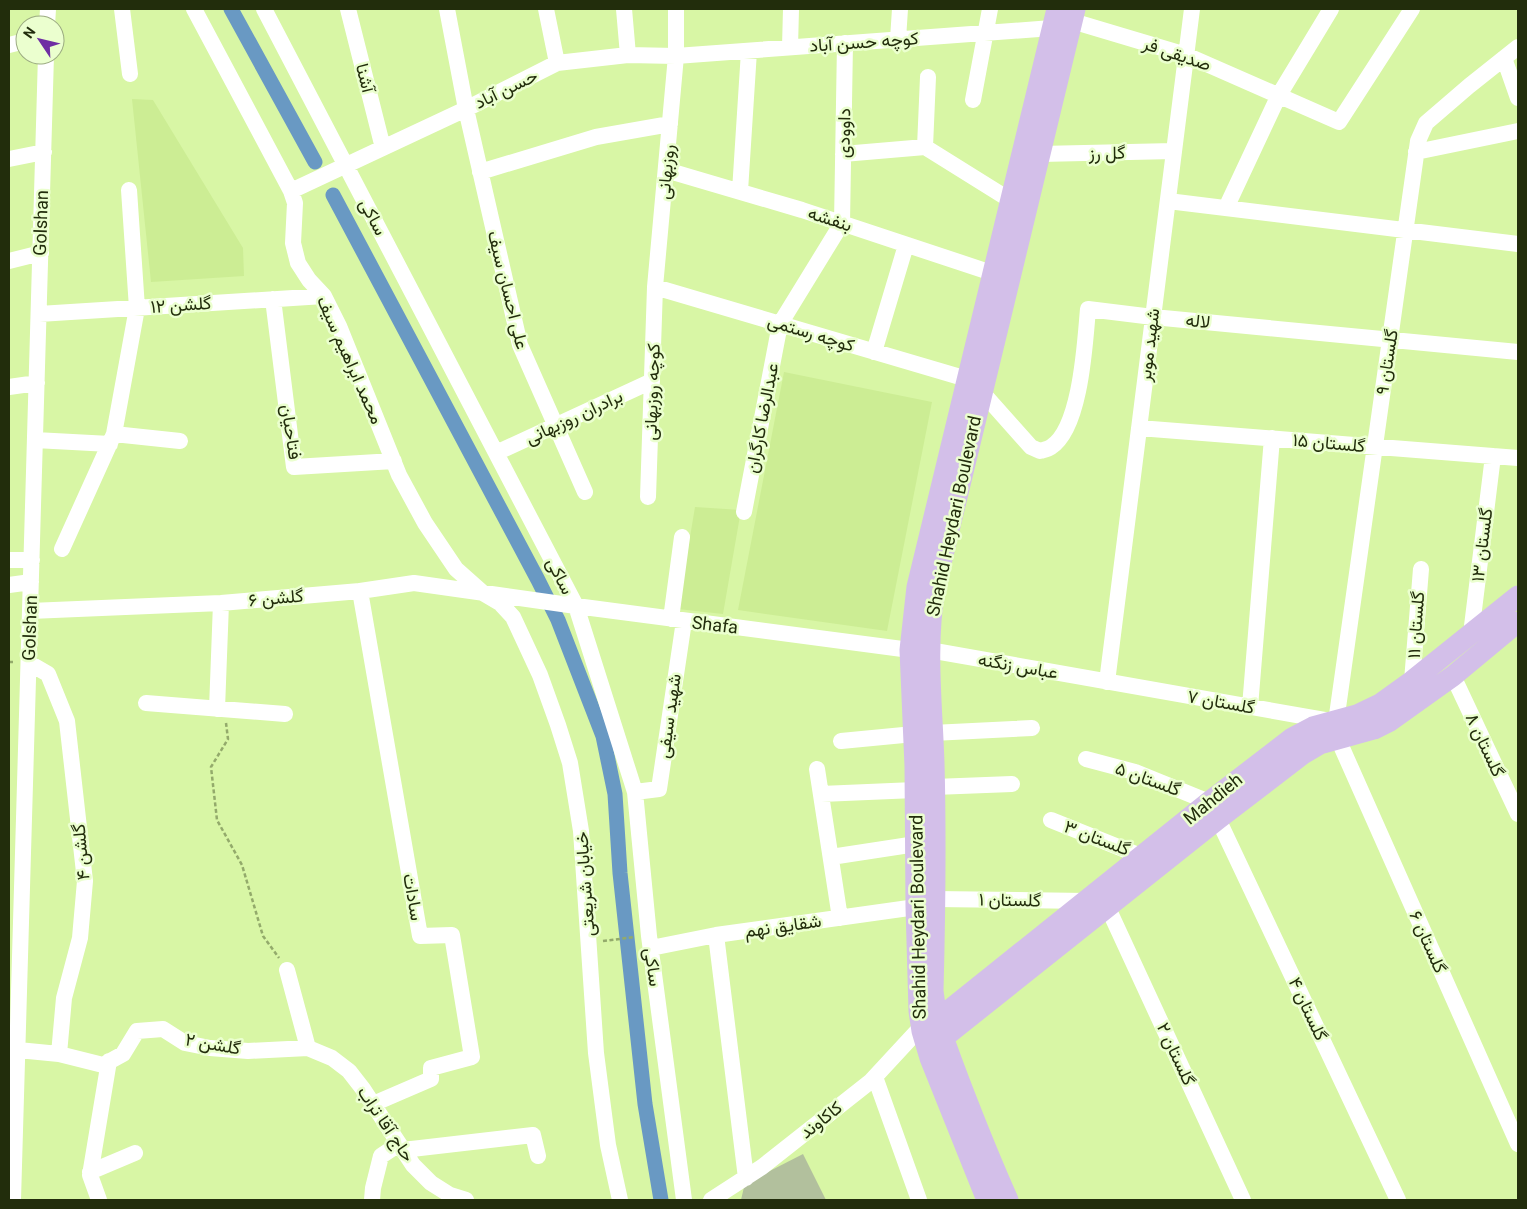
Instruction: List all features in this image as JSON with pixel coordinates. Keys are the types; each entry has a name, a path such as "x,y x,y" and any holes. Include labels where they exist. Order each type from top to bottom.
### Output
{"main road":[{"name":"Shahid Heydari Boulevard","path":"974,386 1040,154 1065,19"},
{"name":"Shahid Heydari Boulevard","path":"925,903 925,788 920,650 936,588 974,386 992,273 1010,200 1065,19"},
{"name":"Mahdieh","path":"1337,730 1357,715 1380,704 1412,681 1518,596"},
{"name":"Mahdieh","path":"932,1034 1108,908 1302,731 1312,727 1337,730 1374,729 1390,721 1452,676 1518,622"},
{"name":"Shahid Heydari Boulevard","path":"925,788 916,844 925,903 933,991 932,1034 987,1200"},
{"name":"Mahdieh","path":"932,1034 1143,856 1214,810"},
{"name":"Shahid Heydari Boulevard","path":"932,1034 973,1118 1008,1200"}],"street":[{"path":"122,9 130,74"},
{"name":"محمد ابراهیم سیف","path":"194,9 291,191 295,203 293,243 298,263 309,280 324,296 394,461 420,515 456,569 483,593"},
{"name":"ساکی","path":"264,9 496,453 569,605 635,792 651,948 684,1200"},
{"name":"آشنا","path":"348,9 382,148"},
{"name":"علی احسان سیف","path":"447,9 466,108 520,345 585,492"},
{"path":"546,9 557,63"},
{"path":"624,9 628,55"},
{"name":"روزبهانی","path":"656,287 676,56 676,9"},
{"path":"790,48 791,9"},
{"path":"898,39 900,9"},
{"path":"973,100 990,9"},
{"name":"شهید موبر","path":"1107,682 1192,9"},
{"path":"1226,208 1279,95 1332,9"},
{"name":"صدیقی فر","path":"1065,19 1186,55 1339,122 1412,9"},
{"name":"کوچه حسن آباد","path":"676,56 987,33 1065,19"},
{"name":"داوودی","path":"842,223 845,43"},
{"name":"گلستان ۹","path":"1337,730 1374,447 1418,141 1426,123 1518,47"},
{"path":"740,192 749,51"},
{"name":"حسن آباد","path":"291,191 557,63 628,55 676,56"},
{"path":"1504,58 1518,98"},
{"name":"Golshan","path":"13,1200 13,1098 18,1050 15,914 16,844 29,663 46,65"},
{"path":"925,147 928,77"},
{"path":"480,172 596,137 670,124"},
{"path":"1416,152 1518,131"},
{"path":"843,154 925,147 1010,200"},
{"name":"گل رز","path":"1040,154 1174,151"},
{"path":"9,159 44,152"},
{"name":"بنفشه","path":"666,170 842,223 992,273"},
{"path":"62,549 112,439 137,308 129,190"},
{"path":"1168,201 1518,244"},
{"path":"780,324 842,223"},
{"path":"874,352 906,244"},
{"path":"9,260 41,253"},
{"name":"کوچه رستمی","path":"656,287 874,352 974,386"},
{"name":"کوچه روزبهانی","path":"648,497 656,287"},
{"name":"گلشن ۱۲","path":"39,314 324,296"},
{"name":"فتاحیان","path":"273,299 294,467 394,461"},
{"name":"لاله","path":"974,386 1031,447 1040,451 1050,448 1060,438 1072,415 1082,373 1088,309 1518,352"},
{"name":"عبدالرضا کارگران","path":"744,512 780,324"},
{"name":"برادران روزبهانی","path":"496,453 652,380"},
{"path":"9,387 37,383"},
{"name":"گلستان ۱۵","path":"1139,428 1518,458"},
{"path":"1250,707 1272,438"},
{"path":"35,440 112,439 180,441"},
{"name":"گلستان ۱۳","path":"1471,634 1493,456"},
{"path":"677,620 682,537"},
{"path":"9,560 32,560"},
{"name":"گلستان ۱۱","path":"1412,681 1421,569"},
{"path":"9,585 31,582"},
{"name":"گلشن ۶","path":"30,611 221,603 360,591 414,582 520,598"},
{"name":"سادات","path":"360,591 420,936 452,935 472,1057 431,1068 431,1080 373,1104"},
{"name":"خیابان شریعتی","path":"483,593 500,603 514,617 540,675 570,762 581,830 596,1053 608,1145 620,1200"},
{"name":"Shafa","path":"520,598 677,620 920,650"},
{"path":"221,603 221,709"},
{"name":"شهید سیفی","path":"635,792 659,788 677,620"},
{"name":"عباس زنگنه","path":"920,650 1107,682"},
{"name":"گلشن ۴","path":"29,663 48,674 67,721 85,881 80,938 64,998 59,1054"},
{"name":"گلستان ۸","path":"1452,676 1518,814"},
{"name":"گلستان ۷","path":"1107,682 1250,707 1337,730"},
{"path":"146,703 285,714"},
{"path":"841,741 923,733 1032,728"},
{"name":"گلستان ۶","path":"1337,730 1518,1144"},
{"name":"گلستان ۵","path":"1086,759 1135,772 1214,810"},
{"path":"817,769 840,918"},
{"path":"821,794 1012,784"},
{"name":"گلستان ۴","path":"1214,810 1398,1200"},
{"name":"گلستان ۳","path":"1051,820 1143,856"},
{"path":"831,857 916,844"},
{"name":"گلستان ۱","path":"925,903 1087,902"},
{"name":"شقایق نهم","path":"651,948 716,935 840,918 925,903"},
{"name":"گلستان ۲","path":"1108,908 1243,1200"},
{"path":"716,935 746,1178"},
{"path":"287,970 308,1048"},
{"name":"گلشن ۲","path":"109,1061 123,1054 137,1031 163,1029 185,1043 210,1048 248,1051 308,1048"},
{"name":"کاکاوند","path":"710,1200 762,1167 932,1034"},
{"name":"حاج آقا تراب","path":"308,1048 332,1058 349,1071 413,1165 431,1183 450,1195 466,1200"},
{"path":"18,1050 59,1054 103,1065 109,1061"},
{"path":"98,1200 90,1172 109,1061"},
{"path":"875,1077 919,1200"},
{"path":"372,1200 381,1156 401,1147 533,1135 538,1156"},
{"path":"90,1172 135,1153"}],"path":[{"path":"221,709 228,739 211,767 217,820 242,865 263,936 287,970"},
{"path":"604,941 639,937"}],"shaded area":[{"path":"132,99 153,100 243,248 244,276 151,282"},
{"path":"784,372 932,402 887,631 738,610"},
{"path":"695,507 741,510 723,614 678,609"},
{"path":"803,1154 826,1200 741,1200 744,1187 754,1179"}],"waterway":[{"path":"231,9 315,162"},
{"path":"333,195 558,620 603,736 615,794 620,873 645,1104 661,1200"}]}
